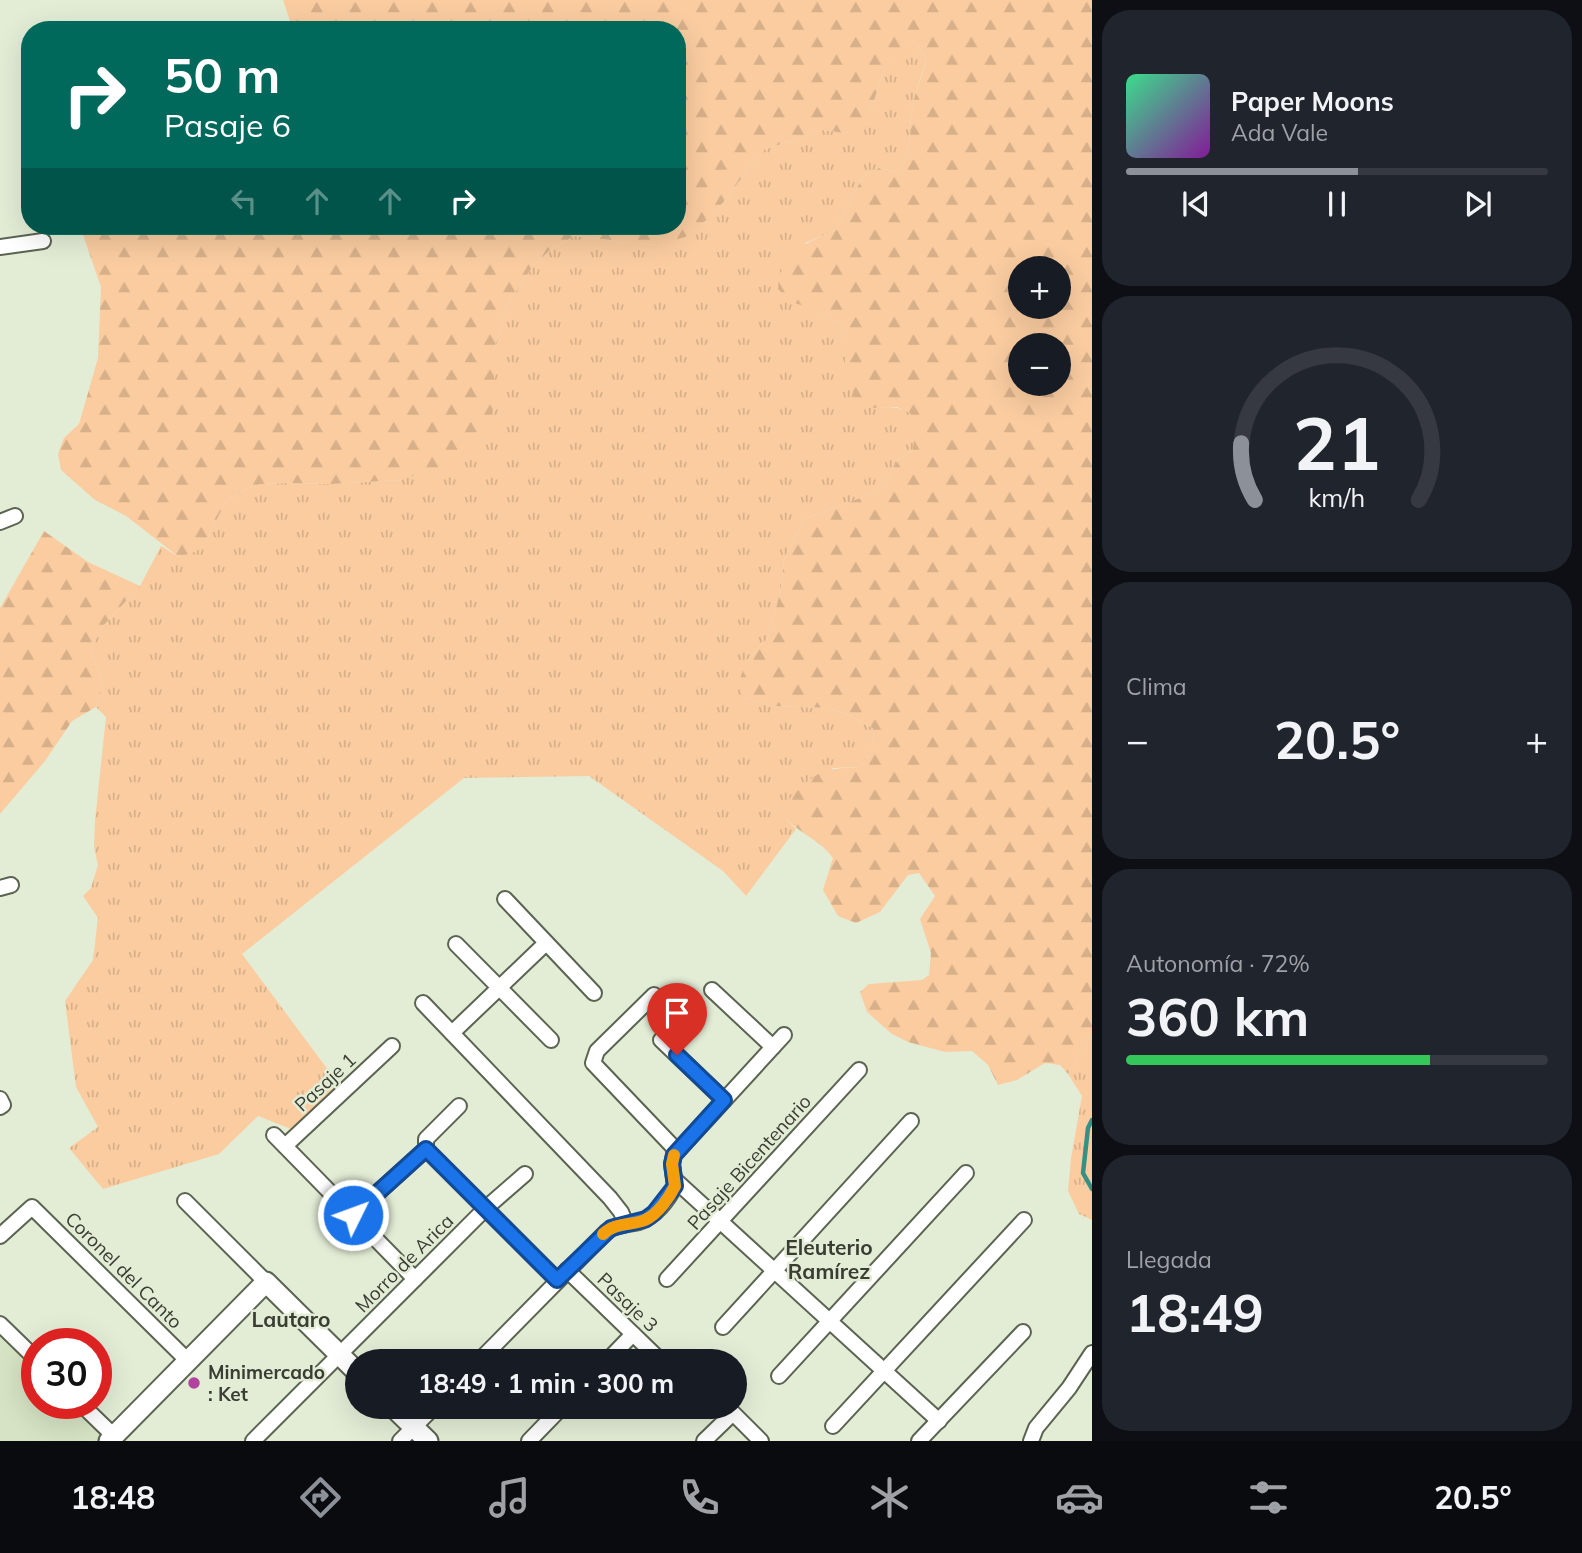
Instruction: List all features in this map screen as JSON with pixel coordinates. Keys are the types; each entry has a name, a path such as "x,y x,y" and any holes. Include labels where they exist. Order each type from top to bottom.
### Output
{"street":[{"path":"0,247 43,241"},
{"path":"0,522 15,516"},
{"path":"505,899 594,993"},
{"path":"452,1033 546,943"},
{"path":"456,944 551,1040"},
{"path":"712,990 773,1046"},
{"path":"654,995 597,1051 593,1063 677,1152"},
{"path":"423,1003 610,1198 626,1224"},
{"path":"491,1349 606,1232 616,1226 646,1219 654,1213 673,1191 676,1180 672,1164 677,1152 784,1035"},
{"path":"661,1040 724,1100"},
{"name":"Pasaje 1","path":"353,1215 280,1140 392,1046"},
{"name":"Pasaje Bicentenario","path":"667,1279 859,1070"},
{"path":"415,1279 353,1215 426,1149 426,1139 459,1106"},
{"path":"723,1327 911,1121"},
{"name":"Pasaje 3","path":"426,1149 486,1208 649,1349"},
{"path":"779,1377 966,1173"},
{"name":"Morro de Arica","path":"253,1441 486,1208 525,1174"},
{"path":"676,1180 939,1421"},
{"path":"184,1201 345,1361"},
{"name":"Coronel del Canto","path":"0,1236 32,1206 188,1361"},
{"path":"833,1426 1024,1220"},
{"path":"94,1419 112,1439 266,1282"},
{"path":"0,1324 21,1344"},
{"path":"919,1441 1023,1332"},
{"path":"619,1349 633,1334"},
{"path":"1031,1441 1037,1428 1069,1388 1092,1353"},
{"path":"704,1441 733,1413 761,1441"},
{"path":"402,1419 414,1436 426,1419"},
{"path":"529,1441 550,1419"}],"shaded area":[{"path":"0,1330 21,1351 21,1419 89,1419 107,1437 102,1441 0,1441"}],"green space":[{"path":"283,0 1092,0 1092,1031 1068,1074 1060,1065 1045,1063 1017,1080 998,1085 988,1065 972,1051 945,1052 908,1042 892,1034 867,1012 860,992 869,984 922,980 929,975 931,953 920,919 935,896 919,873 908,875 880,912 856,923 838,916 823,890 833,858 786,819 789,799 813,777 836,769 860,767 873,747 874,729 829,708 772,706 745,698 738,685 746,661 768,638 781,589 784,559 804,519 871,494 886,480 898,460 912,451 917,428 910,413 897,407 870,408 855,399 845,371 845,339 840,324 819,312 790,301 778,289 780,276 790,257 805,244 836,230 863,176 879,168 897,172 903,165 909,150 913,102 927,59 913,41 894,52 884,69 871,110 855,129 844,133 823,130 763,150 715,213 685,237 654,245 574,236 549,251 533,266 507,305 494,350 494,400 488,427 449,464 401,480 260,484 226,501 205,543 197,551 179,557 126,516 95,500 61,470 58,454 64,438 79,424 98,358 101,287 83,235 686,235 686,21 290,21"},
{"path":"913,41 927,59 913,102 909,150 903,165 897,172 879,168 863,176 836,230 805,243 819,312 840,324 845,339 845,371 870,408 900,409 911,415 917,428 912,451 898,460 886,480 871,494 804,519 784,559 781,589 768,638 746,661 745,698 772,706 829,708 874,729 873,747 860,767 833,768 786,819 796,829 746,896 723,871 589,776 464,778 242,954 340,1086 291,1129 258,1116 219,1154 103,1189 69,1148 98,1127 76,1087 65,1001 93,960 98,918 83,896 91,888 98,865 94,847 95,821 106,717 96,707 103,684 92,655 93,645 103,626 140,586 161,546 179,557 205,543 226,501 242,491 260,484 401,480 494,400 494,350 507,305 533,266 549,251 574,236 654,245 673,235 686,235 686,228 715,213 763,150 823,130 844,133 871,110 884,69 894,51"},
{"path":"44,531 88,562 140,586 103,626 93,645 92,655 103,684 96,707 72,721 45,761 0,814 0,608"},
{"path":"1092,1031 1092,1220 1079,1214 1068,1191 1082,1096 1068,1074"}],"waterway":[{"path":"1092,1120 1088,1128 1083,1173 1092,1189"}],"slow traffic":[{"path":"603,1234 616,1226 646,1219 666,1201 675,1186 672,1164 674,1155"}],"place":[{"name":"Minimercado : Ket","path":"194,1383"}],"district":[{"name":"Eleuterio Ramírez","path":"829,1259"},
{"name":"Lautaro","path":"291,1319"}],"route":[{"path":"353,1215 426,1149 557,1280 611,1228 646,1219 666,1201 675,1186 672,1164 674,1155 724,1100 677,1055"}]}
